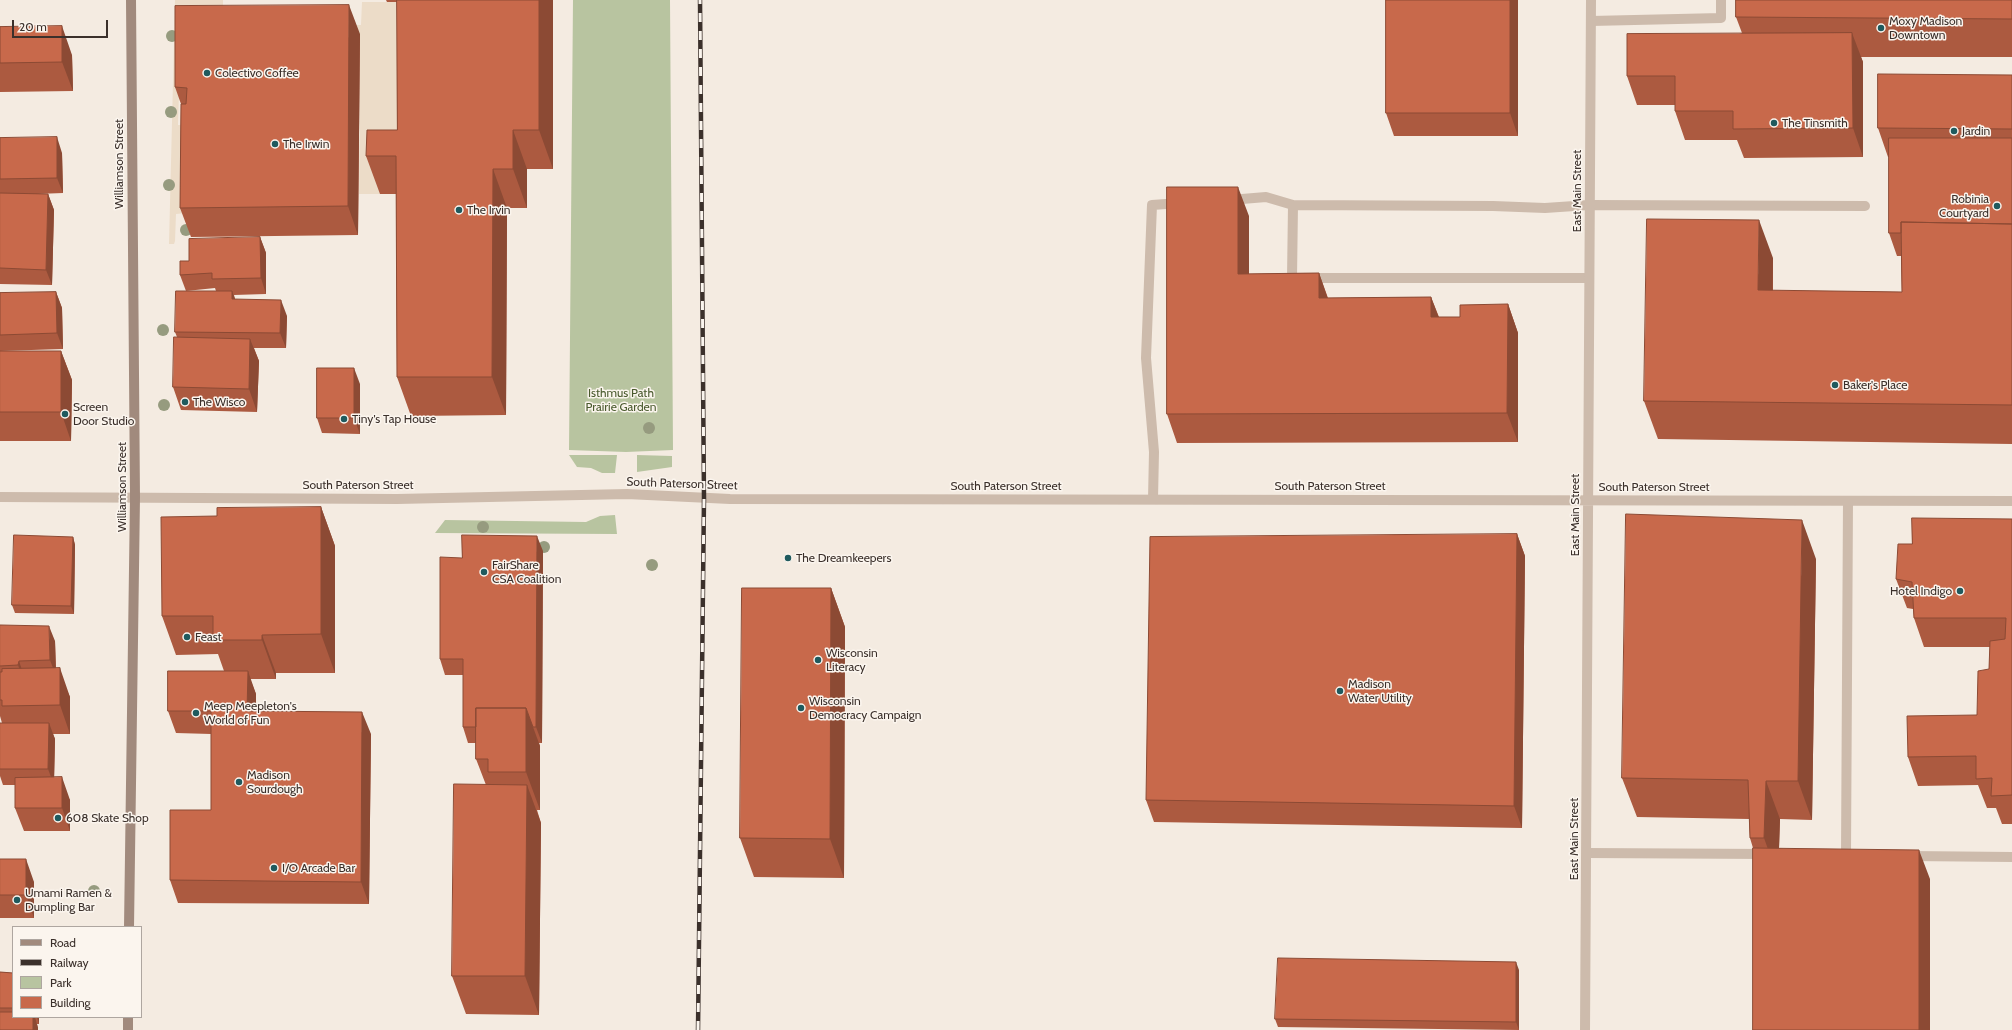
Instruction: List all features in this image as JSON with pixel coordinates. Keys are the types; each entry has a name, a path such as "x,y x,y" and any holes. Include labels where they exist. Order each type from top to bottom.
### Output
{"street":[{"name":"Williamson Street","path":"129,926 135,497 131,0"},
{"name":"East Main Street","path":"1585,1030 1591,0"},
{"path":"1591,21 1721,18 1721,0"},
{"path":"1221,200 1266,197 1293,205 1493,206 1545,208 1590,206 1865,206"},
{"path":"1153,499 1154,452 1146,358 1152,205 1190,202"},
{"path":"1293,205 1292,278 1589,278"},
{"name":"South Paterson Street","path":"0,497 397,499 627,494 717,498 2012,501"},
{"path":"1846,854 1848,500"},
{"path":"1587,853 1776,854"},
{"path":"1899,855 2012,857"},
{"path":"128,1018 128,1030"}],"green space":[{"name":"Isthmus Path Prairie Garden","path":"573,0 670,0 673,450 626,452 569,450"},
{"path":"569,455 617,455 615,473 602,473 591,468 577,467"},
{"path":"637,455 672,456 672,467 637,472"},
{"path":"615,515 617,534 435,533 445,520 586,522 600,516"}],"shaded area":[{"path":"175,0 223,0 223,25 361,25 362,2 411,2 410,194 359,194 360,34 179,93 178,125 197,125 180,160 180,209 184,209 187,213 176,214 175,241 174,244 169,244"}],"building":[{"name":"The Irvin","path":"397,0 539,0 539,130 513,130 513,169 493,169 492,377 397,377 396,156 366,156 367,130 397,130"},
{"path":"1386,0 1510,0 1510,113 1386,113"},
{"path":"1736,0 2012,0 2012,19 1736,17"},
{"name":"The Irwin","path":"349,5 348,206 180,208 181,104 186,104 187,88 175,87 175,6"},
{"path":"62,26 62,62 0,63 0,27"},
{"name":"The Tinsmith","path":"1852,33 1853,128 1733,129 1733,111 1675,111 1675,76 1627,76 1627,34"},
{"path":"1878,74 2012,75 2012,129 1878,128"},
{"path":"57,137 57,178 0,179 0,138"},
{"path":"1889,138 2012,138 2012,224 1901,222 1901,233 1889,233"},
{"path":"1167,187 1238,187 1238,274 1319,273 1319,298 1431,297 1431,317 1460,317 1460,305 1508,304 1507,413 1167,414"},
{"path":"0,193 48,194 46,270 0,268"},
{"name":"Baker's Place","path":"1647,219 1759,220 1758,290 1902,292 1901,222 2012,224 2012,405 1644,401"},
{"path":"260,237 261,278 212,279 212,273 180,275 180,261 189,261 189,239"},
{"path":"176,291 232,291 232,299 281,300 280,333 175,332"},
{"path":"56,292 57,333 0,335 0,293"},
{"path":"174,337 250,339 249,389 173,387"},
{"path":"0,351 61,351 61,412 0,412"},
{"path":"317,368 354,368 354,418 317,418"},
{"path":"321,507 321,634 262,635 262,640 213,640 213,616 162,616 161,517 217,516 217,508"},
{"path":"1626,514 1802,520 1798,781 1766,781 1764,838 1750,838 1748,780 1622,778"},
{"path":"1912,518 2012,519 2012,795 1991,796 1992,778 1976,779 1976,756 1908,757 1907,716 1977,715 1978,671 1989,669 1990,641 2005,639 2006,618 1914,618 1912,582 1896,579 1898,544 1912,544"},
{"name":"Madison Water Utility","path":"1517,534 1514,806 1146,800 1150,537"},
{"path":"14,535 73,537 71,606 12,605"},
{"path":"462,535 537,536 536,727 533,727 526,708 476,708 476,727 463,727 463,659 440,659 440,557 462,558"},
{"path":"742,588 831,588 830,839 740,838"},
{"path":"0,625 49,626 50,660 19,661 18,665 0,666"},
{"path":"60,668 60,705 2,706 2,700 0,700 0,672 2,672 2,669"},
{"path":"168,671 248,671 247,711 362,712 361,882 170,880 170,810 211,810 211,711 168,711"},
{"path":"476,708 526,708 526,772 488,772 488,759 476,759"},
{"path":"0,723 49,723 48,769 0,769"},
{"path":"62,777 62,808 15,808 15,778"},
{"path":"454,784 527,785 525,976 452,976"},
{"path":"1753,848 1919,850 1919,1030 1753,1030"},
{"path":"0,859 26,859 26,895 0,895"},
{"path":"1278,958 1516,962 1516,1022 1275,1019"},
{"path":"0,972 12,973 12,1008 0,1008"},
{"path":"0,1012 12,1012 12,1018 33,1018 33,1030 0,1030"}],"railway":[{"path":"698,1030 704,498 700,0"}],"place":[{"name":"Moxy Madison Downtown","path":"1881,28"},
{"name":"Colectivo Coffee","path":"207,73"},
{"name":"The Tinsmith","path":"1774,123"},
{"name":"Jardin","path":"1954,131"},
{"name":"The Irwin","path":"275,144"},
{"name":"Robinia Courtyard","path":"1997,206"},
{"name":"The Irvin","path":"459,210"},
{"name":"Baker's Place","path":"1835,385"},
{"name":"The Wisco","path":"185,402"},
{"name":"Screen Door Studio","path":"65,414"},
{"name":"Tiny's Tap House","path":"344,419"},
{"name":"The Dreamkeepers","path":"788,558"},
{"name":"FairShare CSA Coalition","path":"484,572"},
{"name":"Hotel Indigo","path":"1960,591"},
{"name":"Feast","path":"187,637"},
{"name":"Wisconsin Literacy","path":"818,660"},
{"name":"Madison Water Utility","path":"1340,691"},
{"name":"Wisconsin Democracy Campaign","path":"801,708"},
{"name":"Meep Meepleton's World of Fun","path":"196,713"},
{"name":"Madison Sourdough","path":"239,782"},
{"name":"608 Skate Shop","path":"58,818"},
{"name":"I/O Arcade Bar","path":"274,868"},
{"name":"Umami Ramen & Dumpling Bar","path":"17,900"}]}
